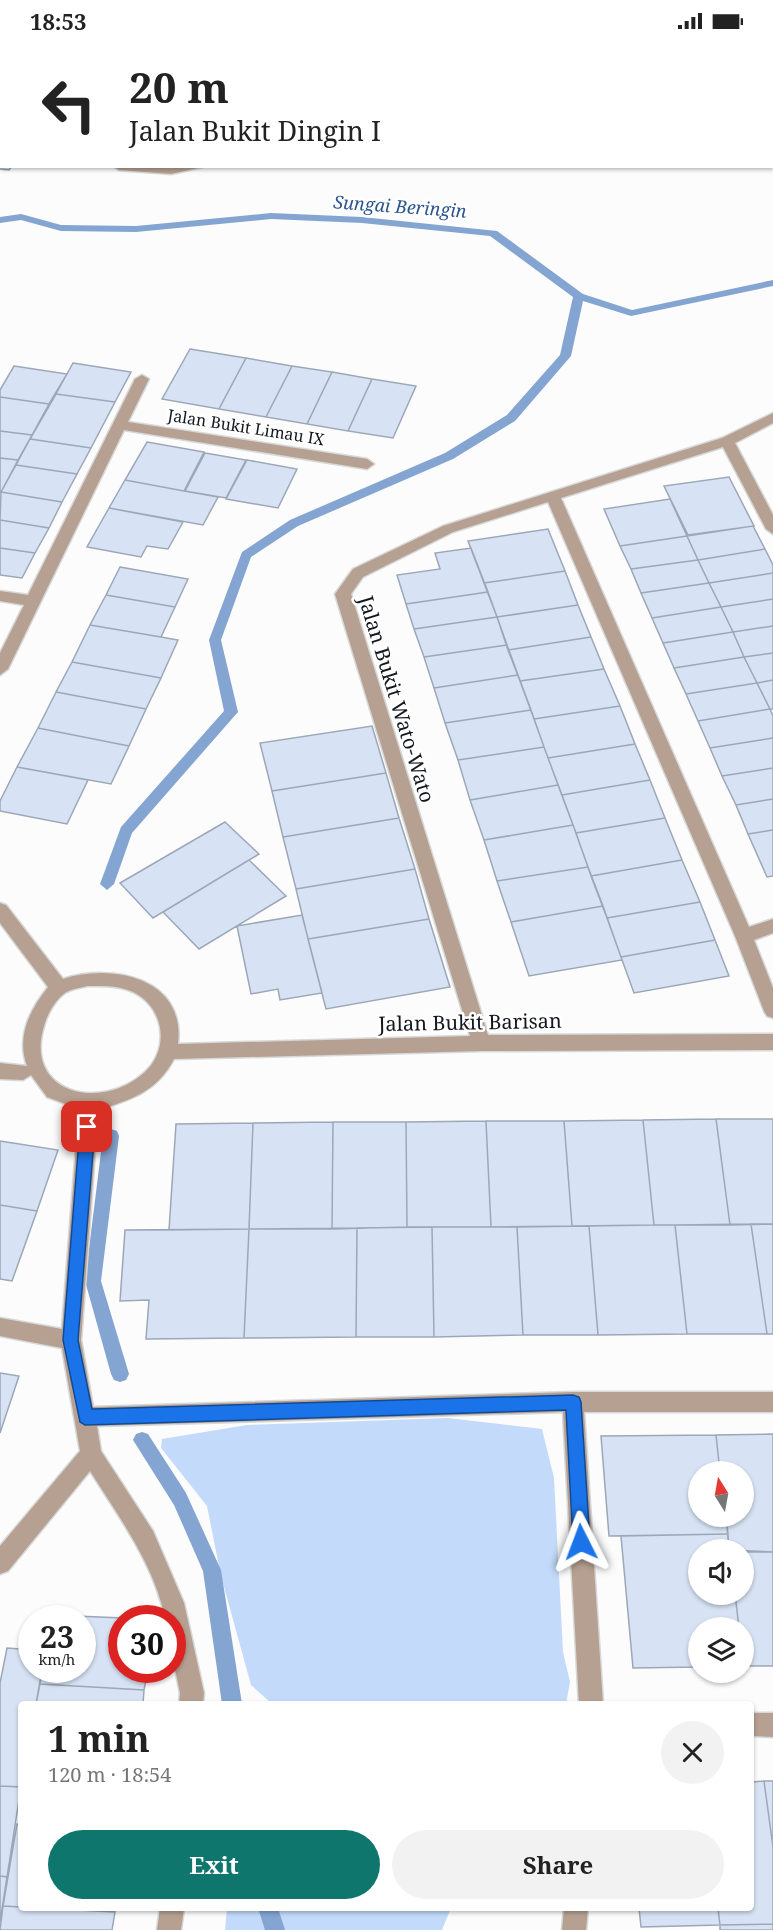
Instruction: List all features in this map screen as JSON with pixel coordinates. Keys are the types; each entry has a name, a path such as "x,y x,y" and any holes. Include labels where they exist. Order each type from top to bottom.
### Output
{"street":[{"path":"145,168 171,170 186,168"},
{"path":"0,669 31,601 142,379"},
{"name":"Jalan Bukit Wato-Wato","path":"481,1043 343,594 347,584 358,573 448,529 728,441 773,417"},
{"name":"Jalan Bukit Limau IX","path":"119,425 368,464"},
{"path":"728,441 773,529"},
{"path":"553,496 744,936 773,1011"},
{"path":"0,596 31,601"},
{"path":"0,910 59,987"},
{"path":"744,936 773,926"},
{"path":"87,979 117,979 142,988 161,1005 171,1027 169,1052 158,1071 139,1088 115,1099 89,1103 62,1100 38,1088 23,1072 16,1048 21,1025 35,1004 59,987 87,979"},
{"name":"Jalan Bukit Barisan","path":"169,1052 481,1043 773,1042"},
{"path":"0,1071 23,1072"},
{"path":"89,1103 70,1340 91,1454 145,1539 173,1603 192,1693 191,1701"},
{"path":"0,1327 70,1340"},
{"path":"85,1417 573,1402 773,1401"},
{"path":"573,1402 591,1701"},
{"path":"0,1563 91,1454"},
{"path":"754,1725 773,1725"},
{"path":"170,1930 172,1911"},
{"path":"574,1930 576,1911"}],"shaded area":[{"path":"448,1418 542,1429 554,1478 563,1652 570,1682 567,1701 269,1701 251,1685 221,1576 207,1506 161,1448 162,1439 247,1425"},
{"path":"227,1911 450,1911 442,1930 225,1930"}],"building":[{"path":"190,349 246,358 219,409 162,399"},
{"path":"246,358 292,366 266,417 219,409"},
{"path":"73,363 131,372 115,402 56,394"},
{"path":"14,366 67,374 49,404 0,397 0,390"},
{"path":"292,366 332,372 307,424 266,417"},
{"path":"332,372 372,379 348,431 307,424"},
{"path":"372,379 416,386 393,438 348,431"},
{"path":"56,394 115,402 91,448 30,439"},
{"path":"0,397 49,404 32,435 0,431"},
{"path":"0,431 32,435 18,460 0,458"},
{"path":"30,439 91,448 77,474 16,465"},
{"path":"147,442 204,452 184,491 125,480"},
{"path":"205,453 246,460 226,498 185,491"},
{"path":"0,458 18,460 1,492 0,492"},
{"path":"247,460 297,469 278,508 226,499"},
{"path":"16,465 77,474 62,502 1,492"},
{"path":"729,477 754,526 688,535 664,486"},
{"path":"125,480 218,497 203,525 109,508"},
{"path":"1,492 62,502 49,528 0,520"},
{"path":"670,499 687,536 620,546 604,509"},
{"path":"109,508 183,522 168,549 147,546 141,557 87,547"},
{"path":"0,520 49,528 35,553 0,548"},
{"path":"753,526 765,549 698,560 687,536"},
{"path":"548,529 565,571 484,583 468,541"},
{"path":"687,536 698,560 631,569 620,546"},
{"path":"0,548 35,553 22,578 0,575"},
{"path":"471,548 488,592 406,604 397,575 440,569 435,553"},
{"path":"765,549 773,565 773,573 709,583 698,560"},
{"path":"698,560 709,583 641,593 631,569"},
{"path":"120,567 188,579 175,607 106,595"},
{"path":"565,571 578,605 497,617 484,583"},
{"path":"773,573 773,599 721,607 709,583"},
{"path":"709,583 721,607 652,618 641,593"},
{"path":"488,592 497,617 414,629 406,604"},
{"path":"106,595 175,607 161,637 90,625"},
{"path":"773,599 773,626 733,632 721,607"},
{"path":"578,605 591,637 508,650 497,617"},
{"path":"721,607 733,632 663,643 652,618"},
{"path":"497,617 507,645 424,657 414,629"},
{"path":"90,625 178,640 161,678 72,662"},
{"path":"773,626 773,653 744,657 733,632"},
{"path":"733,632 744,657 674,668 663,643"},
{"path":"591,637 604,669 520,681 508,650"},
{"path":"507,645 518,675 434,688 424,657"},
{"path":"773,653 773,680 757,683 744,657"},
{"path":"744,657 757,683 686,694 674,668"},
{"path":"72,662 161,678 146,709 56,692"},
{"path":"604,669 620,706 534,719 520,681"},
{"path":"518,675 531,710 445,723 434,688"},
{"path":"773,680 773,709 770,709 757,683"},
{"path":"757,683 770,709 698,721 686,694"},
{"path":"56,692 146,709 129,746 38,728"},
{"path":"620,706 635,744 548,758 534,719"},
{"path":"770,709 773,716 773,738 710,748 698,721"},
{"path":"531,710 544,747 458,760 445,723"},
{"path":"372,726 386,773 272,791 260,743"},
{"path":"38,728 129,746 111,784 17,767"},
{"path":"773,738 773,768 722,776 710,748"},
{"path":"635,744 650,780 562,795 548,758"},
{"path":"544,747 558,785 470,800 458,760"},
{"path":"17,767 88,780 67,824 0,811 0,801"},
{"path":"773,768 773,799 736,805 722,776"},
{"path":"386,773 399,818 283,837 272,791"},
{"path":"650,780 665,818 576,833 562,795"},
{"path":"558,785 573,825 484,840 470,800"},
{"path":"773,799 773,830 748,834 736,805"},
{"path":"399,818 415,869 296,889 283,837"},
{"path":"665,818 682,860 591,876 576,833"},
{"path":"225,822 259,854 153,918 120,883"},
{"path":"573,825 588,867 497,881 484,840"},
{"path":"773,830 773,876 767,877 748,834"},
{"path":"249,860 286,896 199,949 163,912"},
{"path":"682,860 700,902 607,918 591,876"},
{"path":"588,867 603,906 511,922 497,881"},
{"path":"415,869 429,919 308,939 296,889"},
{"path":"700,902 715,940 621,957 607,918"},
{"path":"603,906 622,960 529,976 511,922"},
{"path":"302,915 322,993 280,1000 278,989 251,994 237,926"},
{"path":"429,919 450,987 326,1009 308,939"},
{"path":"715,940 729,976 634,993 621,957"},
{"path":"716,1119 773,1119 773,1224 730,1225"},
{"path":"716,1119 730,1225 654,1225 643,1120"},
{"path":"643,1120 654,1225 572,1226 564,1121"},
{"path":"486,1121 491,1227 407,1227 406,1122"},
{"path":"486,1121 564,1121 572,1226 491,1227"},
{"path":"333,1122 332,1229 249,1229 253,1123"},
{"path":"333,1122 406,1122 407,1227 332,1229"},
{"path":"253,1123 249,1229 169,1230 176,1124"},
{"path":"0,1141 58,1150 37,1211 0,1205"},
{"path":"0,1205 37,1211 12,1281 0,1279"},
{"path":"751,1224 773,1224 773,1334 767,1334"},
{"path":"751,1224 767,1334 687,1334 675,1225"},
{"path":"675,1225 687,1334 598,1335 589,1226"},
{"path":"589,1226 598,1335 523,1335 517,1227"},
{"path":"432,1227 434,1337 356,1337 357,1228"},
{"path":"432,1227 517,1227 523,1335 434,1337"},
{"path":"357,1228 356,1337 244,1338 249,1229"},
{"path":"249,1229 244,1338 146,1339 149,1300 120,1301 125,1230"},
{"path":"0,1373 19,1376 0,1433"},
{"path":"773,1434 773,1552 754,1551 754,1539 728,1539 727,1527 754,1527 754,1461 719,1461 716,1435"},
{"path":"716,1435 719,1461 688,1461 688,1527 727,1527 728,1534 609,1536 601,1436"},
{"path":"728,1534 728,1539 688,1539 688,1605 736,1605 738,1617 688,1617 688,1667 633,1668 621,1536"},
{"path":"754,1552 773,1552 773,1666 754,1666 754,1617 738,1617 736,1605 754,1605"},
{"path":"96,1617 108,1617 108,1683 145,1683 144,1690 40,1684 96,1683"},
{"path":"7,1648 18,1649 18,1683 40,1683 37,1701 18,1701 18,1787 0,1786 0,1683"},
{"path":"40,1684 144,1690 143,1701 37,1701"},
{"path":"764,1781 773,1847 773,1924 720,1925 718,1911 754,1911 754,1782"},
{"path":"764,1781 773,1781 773,1847"},
{"path":"0,1786 18,1787 18,1806 7,1877 0,1876"},
{"path":"17,1824 18,1907 3,1906"},
{"path":"0,1876 7,1877 0,1922"},
{"path":"3,1906 18,1907 18,1911 115,1912 112,1930 0,1930"},
{"path":"639,1911 718,1911 720,1925 641,1927"},
{"path":"773,1924 773,1930 720,1930 720,1925"}],"waterway":[{"name":"Sungai Beringin","path":"0,220 21,217 61,228 136,229 271,216 362,220 493,233 579,296"},
{"name":"Sungai Beringin","path":"579,296 631,313 773,283"},
{"path":"107,884 126,831 231,712 215,640 246,555 294,523 449,456 511,418 565,356 579,296"},
{"path":"111,1136 93,1281 120,1374"},
{"path":"142,1440 180,1499 212,1570 232,1701"},
{"path":"269,1911 275,1930"}],"route":[{"path":"87,1127 70,1340 85,1417 414,1409 573,1402 581,1542"}]}
